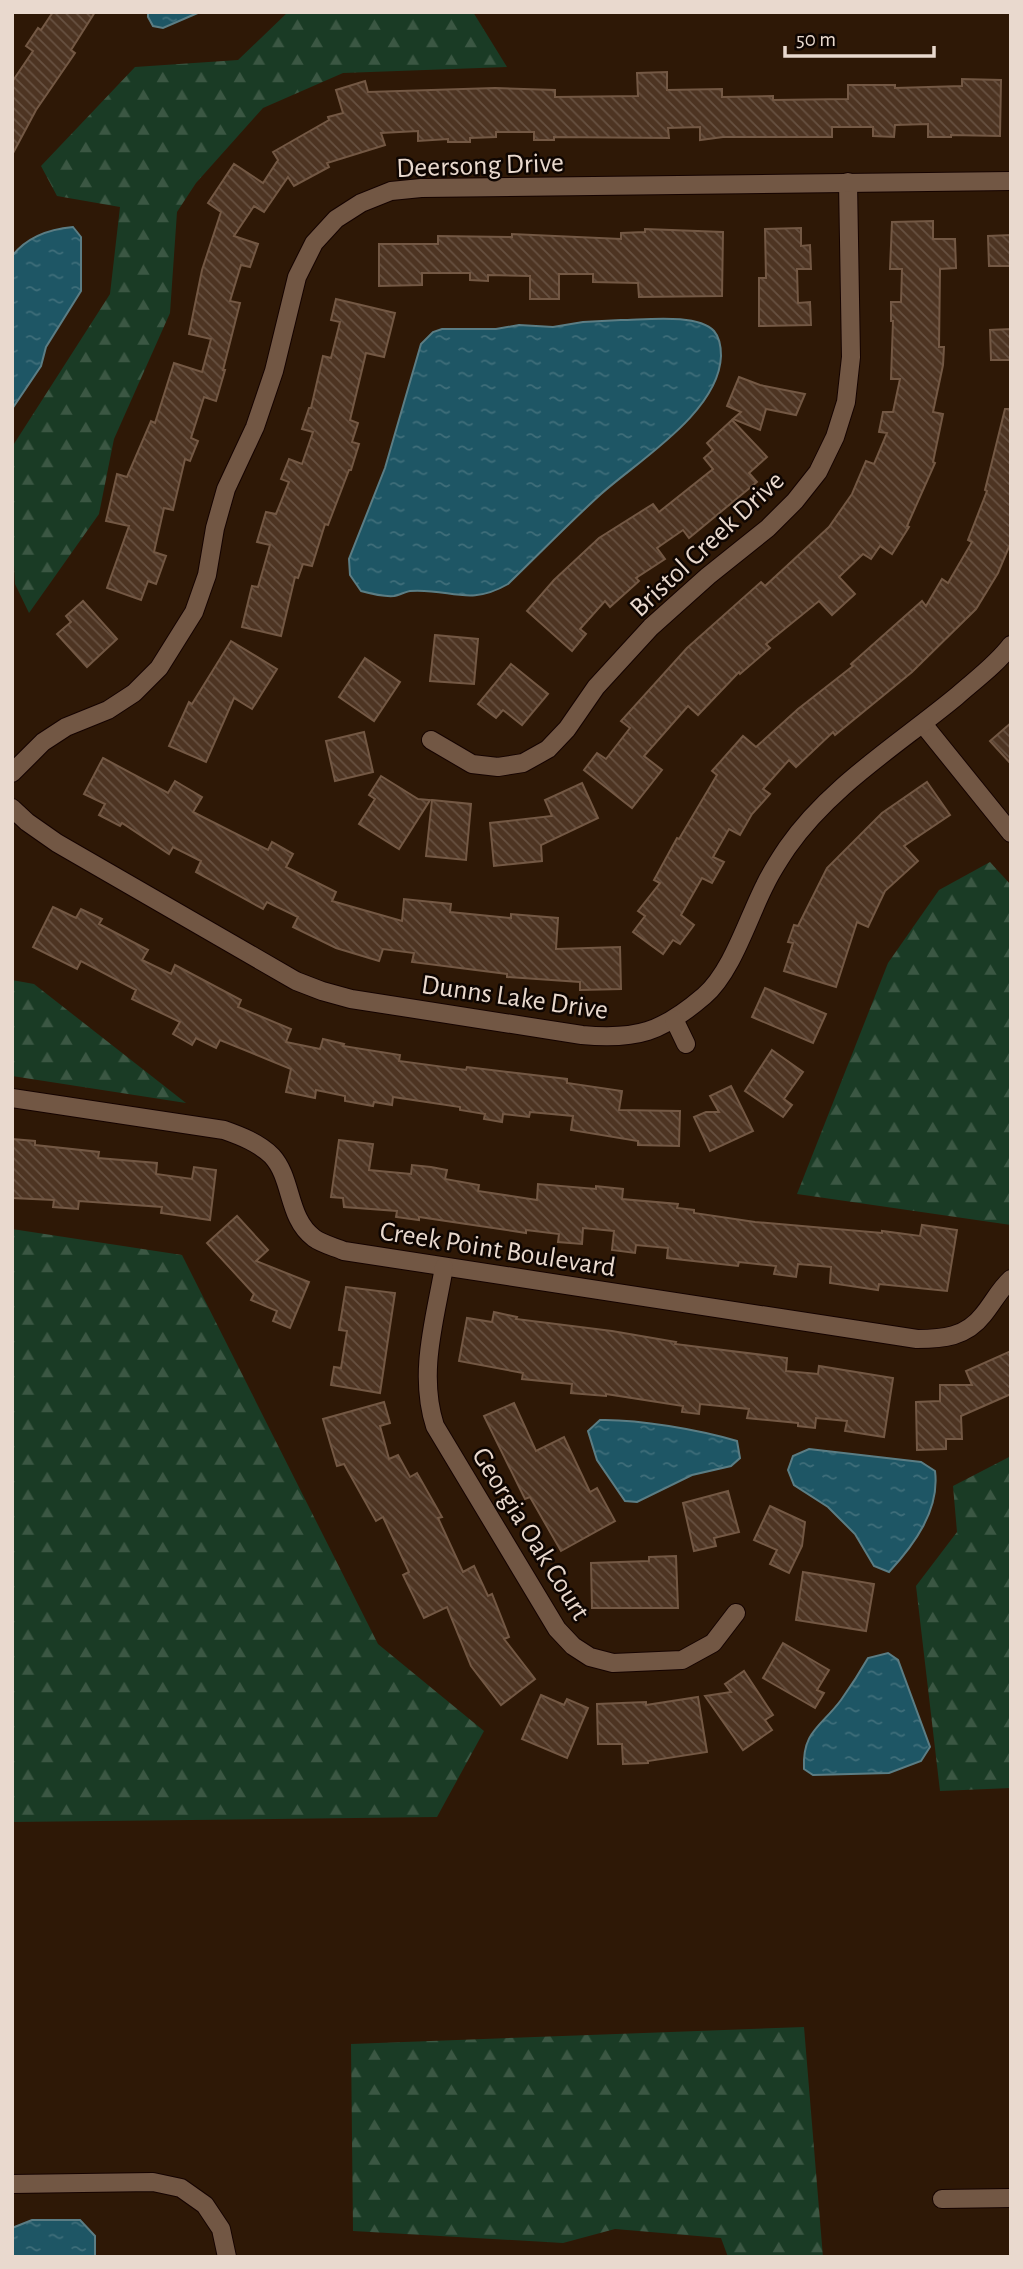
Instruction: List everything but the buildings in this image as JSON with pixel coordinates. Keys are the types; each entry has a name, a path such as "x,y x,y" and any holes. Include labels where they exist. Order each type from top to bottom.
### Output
{"street":[{"name":"Deersong Drive","path":"12,773 43,742 66,727 108,710 134,693 159,668 194,612 207,575 215,528 226,489 256,427 274,371 297,277 314,243 336,219 361,203 391,191 421,188 1011,181"},
{"name":"Bristol Creek Drive","path":"431,740 472,764 498,766 523,762 548,749 567,729 596,687 652,627 708,576 768,528 795,501 818,472 835,437 848,391 851,357 848,182"},
{"name":"Dunns Lake Drive","path":"12,808 57,843 296,981 322,991 351,999 602,1037 637,1036 674,1019 706,994 731,959 765,883 788,847 821,808 868,766 982,675 1011,645"},
{"path":"923,724 1011,833"},
{"path":"674,1019 686,1044"},
{"name":"Creek Point Boulevard","path":"12,1098 224,1130 248,1139 273,1157 296,1217 314,1238 344,1251 917,1339 942,1339 967,1331 1011,1279"},
{"name":"Georgia Oak Court","path":"444,1267 426,1374 431,1415 435,1426 557,1629 573,1646 590,1657 613,1663 682,1660 713,1643 736,1613"},
{"path":"12,2184 153,2182 181,2188 205,2205 221,2229 227,2257"},
{"path":"942,2199 1011,2198"}],"green space":[{"path":"288,12 473,12 507,67 343,73 263,108 196,183 177,212 170,313 114,439 99,514 29,613 15,584 12,447 110,294 120,207 57,196 41,166 135,67 238,60"},
{"path":"990,862 1011,885 1011,1225 797,1194 888,963 939,890"},
{"path":"12,980 34,984 186,1103 12,1076"},
{"path":"12,1229 182,1255 378,1644 484,1731 437,1817 12,1822"},
{"path":"1011,1456 1011,1788 940,1791 916,1586 957,1532 953,1486"},
{"path":"804,2027 823,2257 728,2257 721,2238 615,2229 563,2243 353,2231 351,2044"}],"water":[{"path":"148,12 200,12 163,28 153,26"},
{"path":"73,227 81,237 81,291 46,347 41,366 12,409 12,256 40,235"},
{"path":"683,320 706,325 714,331 721,350 717,377 707,396 674,433 601,494 508,584 494,591 470,596 410,591 386,596 361,591 350,575 349,559 385,468 421,344 433,332 442,329 496,329 519,325 553,327 583,322"},
{"path":"600,1420 650,1423 737,1441 740,1458 731,1466 692,1475 637,1502 625,1501 597,1460 588,1431"},
{"path":"809,1449 921,1462 935,1471 929,1513 916,1538 889,1572 874,1566 855,1534 828,1507 794,1485 788,1470 793,1456"},
{"path":"888,1653 898,1660 930,1747 921,1761 889,1773 813,1775 804,1769 806,1746 814,1730 841,1700 868,1658"},
{"path":"32,2220 80,2220 95,2236 95,2257 12,2257 12,2228"}]}
